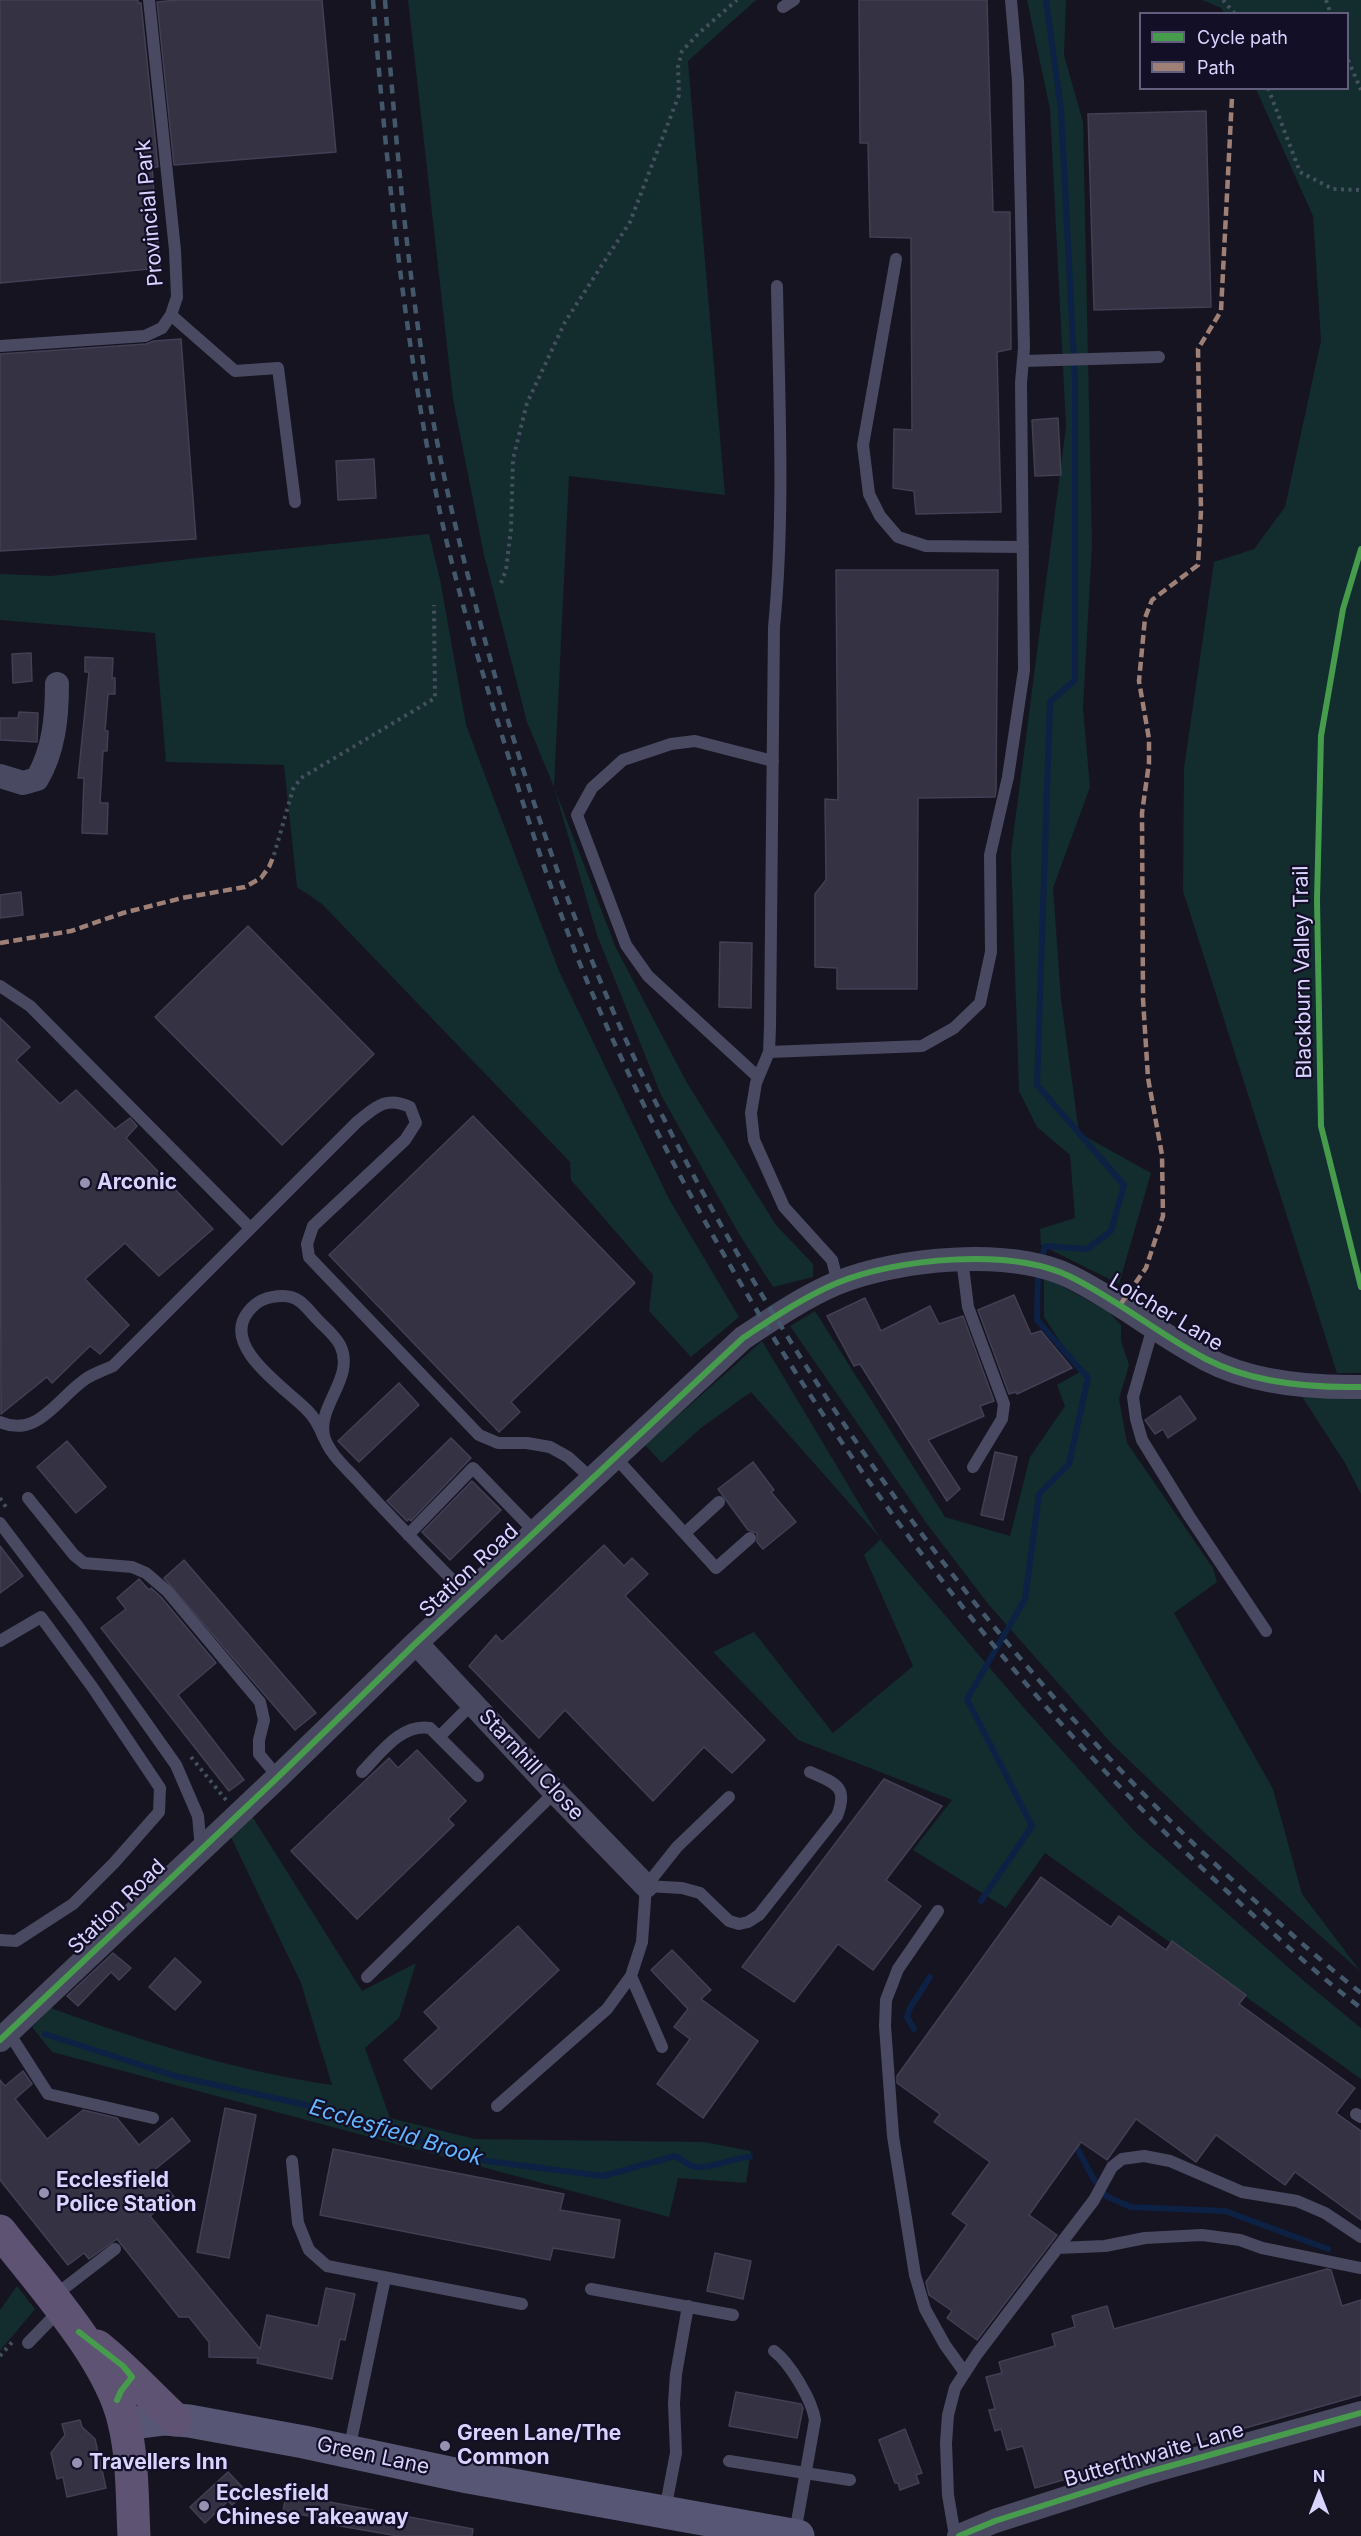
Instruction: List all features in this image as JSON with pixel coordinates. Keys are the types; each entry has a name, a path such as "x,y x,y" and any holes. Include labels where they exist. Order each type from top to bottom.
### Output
{"main road":[{"path":"0,2231 64,2313 115,2394 125,2424 134,2536"},
{"path":"64,2313 123,2366 143,2390 176,2420"},
{"name":"Green Lane","path":"125,2424 176,2420 796,2536"}],"street":[{"path":"0,776 23,783 38,779 51,748 57,711 57,684"},
{"name":"Station Road","path":"4,2037 416,1643 743,1338 792,1306 838,1283 887,1269 962,1259 1009,1259 1040,1265"},
{"name":"Loicher Lane","path":"1040,1265 1071,1277 1207,1359 1232,1370 1297,1385 1361,1387"},
{"name":"Starnhill Close","path":"416,1643 646,1886"},
{"name":"Butterthwaite Lane","path":"957,2536 995,2521 1145,2473 1361,2413"}],"lane":[{"name":"Provincial Park","path":"0,346 145,336 162,328 171,315 177,297 175,250 149,0"},
{"path":"769,1052 922,1046 954,1028 980,1003 991,952 990,855 1008,777 1024,670 1021,383 1023,361 1018,81 1011,0"},
{"path":"896,259 863,445 868,494 880,516 898,537 926,546 1023,547"},
{"path":"777,286 782,469 778,589 774,627 769,1052 758,1077 751,1113 754,1140 768,1176 784,1207 832,1260 838,1283"},
{"path":"171,315 235,371 278,368 295,502"},
{"path":"1023,361 1159,357"},
{"path":"758,1077 648,976 626,945 577,815 592,788 623,760 670,744 696,741 773,760"},
{"path":"0,986 30,1006 250,1228"},
{"path":"0,1422 19,1428 35,1422 87,1378 113,1365 357,1122 380,1104 397,1101 410,1107 416,1123 405,1140 313,1226 307,1244 309,1257 479,1435 498,1443 527,1443 550,1447 568,1457 592,1479"},
{"path":"962,1259 968,1307 1004,1404 1002,1419 973,1467"},
{"path":"324,1438 323,1420 340,1383 344,1361 340,1345 300,1300 287,1296 269,1296 254,1304 243,1318 242,1338 252,1360 307,1410 317,1421 324,1438 336,1457 467,1595"},
{"path":"1153,1327 1133,1396 1142,1440 1189,1516 1266,1631"},
{"path":"616,1458 716,1569 750,1538"},
{"path":"408,1535 473,1468 535,1532"},
{"path":"28,1498 74,1555 84,1563 132,1567 146,1573 167,1591 260,1702 264,1720 259,1740 259,1754 278,1777"},
{"path":"685,1533 719,1502"},
{"path":"0,1523 77,1625 176,1765 198,1816 201,1849"},
{"path":"0,1641 41,1617 160,1788 160,1796 159,1812 114,1863 73,1904 16,1941 0,1940"},
{"path":"439,1737 473,1703"},
{"path":"362,1772 399,1736 411,1729 422,1727 429,1728 478,1776"},
{"path":"646,1886 682,1888 700,1893 729,1921 739,1924 759,1915 837,1816 842,1802 842,1792 834,1783 810,1772"},
{"path":"367,1977 555,1792"},
{"path":"497,2106 608,2009 631,1976 642,1942 646,1886 677,1847 729,1797"},
{"path":"938,1911 898,1969 886,2000 885,2026 892,2136 915,2276 925,2309 945,2345 965,2373"},
{"path":"631,1976 662,2047"},
{"path":"4,2037 48,2094 153,2118"},
{"path":"957,2536 948,2495 948,2415 955,2388 1094,2200 1112,2167 1122,2159 1144,2156 1170,2161 1242,2192 1297,2201 1325,2213 1361,2237"},
{"path":"292,2161 298,2223 309,2250 327,2266 522,2304"},
{"path":"1058,2248 1105,2246 1145,2238 1202,2235 1240,2240 1262,2248 1361,2268"},
{"path":"28,2343 64,2313 115,2249"},
{"path":"349,2451 385,2278"},
{"path":"591,2289 733,2315"},
{"path":"664,2512 676,2453 674,2403 676,2374 688,2306"},
{"path":"774,2351 783,2358 813,2407 815,2420 796,2536"},
{"path":"729,2461 850,2480"}],"path":[{"path":"501,583 506,570 511,529 513,459 527,403 565,322 630,222 679,95 678,67 682,51 737,0"},
{"path":"1223,0 1233,12"},
{"path":"1349,64 1361,90"},
{"path":"1269,90 1300,172 1333,189 1361,190"},
{"path":"274,855 294,789 302,778 435,698 434,605"}],"green space":[{"path":"408,0 756,0 688,61 725,495 569,476 554,787 527,722 484,555 453,399"},
{"path":"1027,0 1066,0 1064,55 1083,122 1092,545 1083,708 1090,787 1053,888 1061,999 1079,1133 1151,1173 1119,1284 1041,1245 1040,1229 1075,1218 1070,1155 1037,1127 1019,1091 1011,853 1066,427 1050,109"},
{"path":"1202,0 1361,0 1361,1373 1337,1373 1183,891 1184,768 1214,562 1254,549 1285,507 1321,341 1313,216 1256,90 1349,90 1349,12 1223,12 1221,8"},
{"path":"429,534 440,579 466,725 559,971 669,1199 739,1317 691,1357 649,1311 653,1275 571,1180 570,1162 322,904 297,887 284,765 166,762 155,633 0,620 0,574 51,576 196,558"},
{"path":"554,787 616,948 687,1083 776,1225 813,1264 813,1277 773,1287 739,1234 661,1095 597,935"},
{"path":"1044,1276 1109,1312 1121,1325 1121,1341 1129,1365 1119,1399 1127,1443 1213,1568 1217,1582 1174,1613 1273,1789 1302,1894 1361,1972 1206,1834 1112,1744 989,1605 927,1524 790,1326 815,1311 945,1517 1010,1536 1030,1457 1065,1406 1057,1385 1080,1372 1044,1317"},
{"path":"762,1341 879,1537 751,1392 701,1428 662,1463 645,1445"},
{"path":"1361,1394 1361,1494 1345,1463 1301,1395"},
{"path":"881,1539 1024,1708 1136,1833 1305,1982 1361,2028 1361,2079 1045,1853 1006,1908 913,1850 952,1800 798,1740 713,1652 754,1632 833,1733 913,1666 864,1555"},
{"path":"252,1816 362,1991 416,1963 399,2018 365,2048 390,2118 475,2139 704,2142 751,2151 746,2183 678,2178 669,2217 52,2052 32,2027 51,2008 190,2054 260,2072 332,2085 301,1983 228,1831"},
{"path":"17,2286 35,2309 0,2351 0,2310"}],"building":[{"path":"0,0 138,0 138,3 141,3 158,167 152,167 160,268 0,283"},
{"path":"322,0 336,152 174,165 157,2"},
{"path":"859,0 987,0 993,212 1010,212 1011,349 997,352 1001,512 916,514 914,491 893,488 894,429 912,430 911,238 870,237 868,143 860,143"},
{"path":"1206,111 1211,307 1094,310 1088,114"},
{"path":"181,339 196,539 0,551 0,354 146,344 154,341"},
{"path":"1058,418 1061,475 1035,476 1032,420"},
{"path":"374,459 376,498 338,500 336,461"},
{"path":"836,570 998,570 995,797 918,798 917,989 837,989 837,968 815,967 815,894 826,880 825,799 838,800"},
{"path":"31,653 32,681 13,683 12,654"},
{"path":"85,657 113,658 112,678 115,678 115,694 108,694 105,731 108,731 107,751 103,751 100,803 108,803 107,834 82,833 84,778 78,778 89,672 85,672"},
{"path":"19,712 38,713 37,742 0,740 0,718 18,718"},
{"path":"21,892 23,915 0,918 0,895"},
{"path":"248,926 374,1054 282,1145 155,1017"},
{"path":"720,942 752,943 751,1008 719,1007"},
{"name":"Arconic","path":"0,1018 30,1047 16,1060 60,1104 76,1090 115,1129 130,1118 137,1126 126,1138 213,1229 159,1276 125,1243 85,1279 129,1325 100,1354 90,1346 52,1383 47,1377 1,1414"},
{"path":"473,1116 635,1283 511,1402 520,1412 499,1432 329,1255"},
{"path":"1014,1295 1031,1334 1041,1331 1072,1368 1017,1394 1016,1392 1009,1394 978,1310"},
{"path":"865,1298 881,1331 930,1306 939,1324 963,1316 994,1401 980,1406 984,1416 928,1440 960,1489 947,1501 860,1364 854,1366 827,1316"},
{"path":"399,1383 419,1405 359,1462 338,1441"},
{"path":"1180,1396 1196,1419 1168,1438 1163,1429 1155,1434 1145,1420"},
{"path":"451,1438 471,1458 411,1521 409,1519 407,1521 387,1501"},
{"path":"67,1441 106,1487 76,1513 37,1467"},
{"path":"995,1452 1017,1457 1003,1520 981,1515"},
{"path":"753,1462 774,1490 771,1492 796,1522 763,1549 757,1542 757,1533 748,1530 718,1489"},
{"path":"472,1481 501,1510 450,1560 422,1532"},
{"path":"604,1545 624,1566 632,1558 648,1574 625,1596 765,1740 732,1773 704,1747 653,1801 565,1710 539,1738 469,1666 496,1635 502,1642"},
{"path":"0,1546 23,1576 0,1593"},
{"path":"184,1560 316,1713 295,1730 164,1578"},
{"path":"139,1579 149,1590 151,1588 161,1597 216,1663 178,1695 244,1780 229,1791 101,1628 126,1609 117,1598"},
{"path":"417,1750 466,1801 448,1819 454,1825 357,1919 291,1851 389,1758 398,1768"},
{"path":"884,1779 942,1806 886,1880 921,1906 873,1970 838,1944 794,2002 742,1967"},
{"path":"1041,1877 1111,1927 1119,1916 1166,1950 1172,1941 1246,1995 1239,2004 1355,2088 1336,2113 1361,2131 1361,2220 1295,2172 1285,2185 1216,2135 1196,2162 1136,2119 1107,2160 1081,2142 1029,2215 1057,2235 977,2340 947,2318 952,2311 929,2295 926,2282 967,2225 952,2214 990,2162 934,2122 940,2114 897,2083 897,2076"},
{"path":"518,1926 559,1970 431,2089 404,2060 439,2028 424,2012"},
{"path":"672,1950 711,1990 701,1999 758,2041 703,2118 657,2084 690,2039 674,2027 688,2009 651,1970"},
{"path":"113,1953 131,1968 119,1980 111,1972 78,2006 67,1996"},
{"path":"175,1958 201,1982 175,2010 149,1987"},
{"path":"23,2071 32,2084 15,2099 47,2139 83,2110 117,2118 139,2145 172,2118 190,2141 153,2171 174,2197 150,2216 260,2349 267,2315 318,2326 326,2288 355,2294 345,2340 340,2339 332,2379 257,2363 258,2358 209,2357 209,2342 189,2317 179,2317 117,2239 89,2259 84,2253 68,2265 0,2180 0,2080 5,2086"},
{"path":"225,2108 256,2115 229,2258 197,2252"},
{"path":"333,2149 564,2194 560,2210 620,2220 614,2258 553,2248 550,2260 320,2215"},
{"path":"715,2253 751,2261 743,2299 707,2291"},
{"path":"1327,2269 1331,2270 1342,2306 1361,2300 1361,2395 1035,2488 1023,2446 1007,2450 1001,2429 995,2431 989,2410 995,2409 986,2377 1002,2373 999,2362 1055,2346 1052,2334 1075,2327 1072,2316 1107,2306 1114,2329"},
{"path":"736,2392 801,2404 803,2408 797,2438 729,2426"},
{"name":"Travellers Inn","path":"80,2420 82,2427 95,2439 106,2488 67,2497 63,2477 57,2479 51,2453 65,2435 62,2424"},
{"path":"905,2429 922,2473 916,2475 919,2483 900,2490 898,2483 895,2483 879,2440"},
{"path":"228,2472 247,2492 232,2505 228,2501 205,2523 190,2507"},
{"path":"287,2491 319,2497 319,2500 473,2529 472,2536 398,2536 328,2524 329,2520 283,2511"}],"waterway":[{"path":"1041,1262 1045,1246 1087,1249 1111,1231 1124,1185 1037,1085 1050,702 1075,680 1075,380 1061,110 1046,0"},
{"path":"981,1901 1032,1826 967,1699 1025,1599 1039,1494 1069,1464 1088,1378 1037,1320 1038,1272"},
{"path":"914,2029 907,2017 910,2008 930,1977"},
{"name":"Ecclesfield Brook","path":"45,2034 175,2076 306,2105 487,2161 603,2176 675,2156 698,2167 750,2157"},
{"path":"1077,2148 1093,2178 1106,2196 1131,2207 1225,2211 1328,2249"}],"railway":[{"path":"373,0 384,130 407,324 428,453 447,544 484,676 551,888 607,1028 651,1119 723,1253 824,1416 928,1563 983,1633 1101,1767 1164,1832 1294,1952 1361,2008"},
{"path":"385,0 402,197 418,330 455,524 500,695 535,807 597,973 661,1114 710,1205 789,1339 837,1414 940,1559 1053,1696 1175,1826 1284,1928 1361,1993"}],"marked path":[{"path":"1120,1305 1146,1268 1163,1216 1162,1155 1148,1078 1143,999 1142,813 1149,763 1149,739 1139,681 1145,618 1152,600 1198,565 1201,511 1198,349 1221,311 1232,97"},
{"path":"0,943 71,931 123,913 182,898 245,887 261,878 274,855"}],"cycle path":[{"name":"Blackburn Valley Trail","path":"1361,549 1343,609 1321,736 1317,900 1321,1126 1361,1287"},
{"path":"0,2040 416,1643 743,1338 789,1308 837,1283 862,1274 921,1262 985,1259 1044,1267 1087,1285 1188,1349 1242,1374 1301,1385 1361,1387"},
{"path":"79,2332 123,2366 132,2377 117,2400"},
{"path":"959,2536 995,2521 1145,2473 1361,2413"}],"place":[{"name":"Arconic","path":"85,1183"},
{"name":"Ecclesfield Police Station","path":"44,2193"},
{"name":"Green Lane/The Common","path":"445,2446"},
{"name":"Travellers Inn","path":"77,2463"},
{"name":"Ecclesfield Chinese Takeaway","path":"204,2506"}]}
